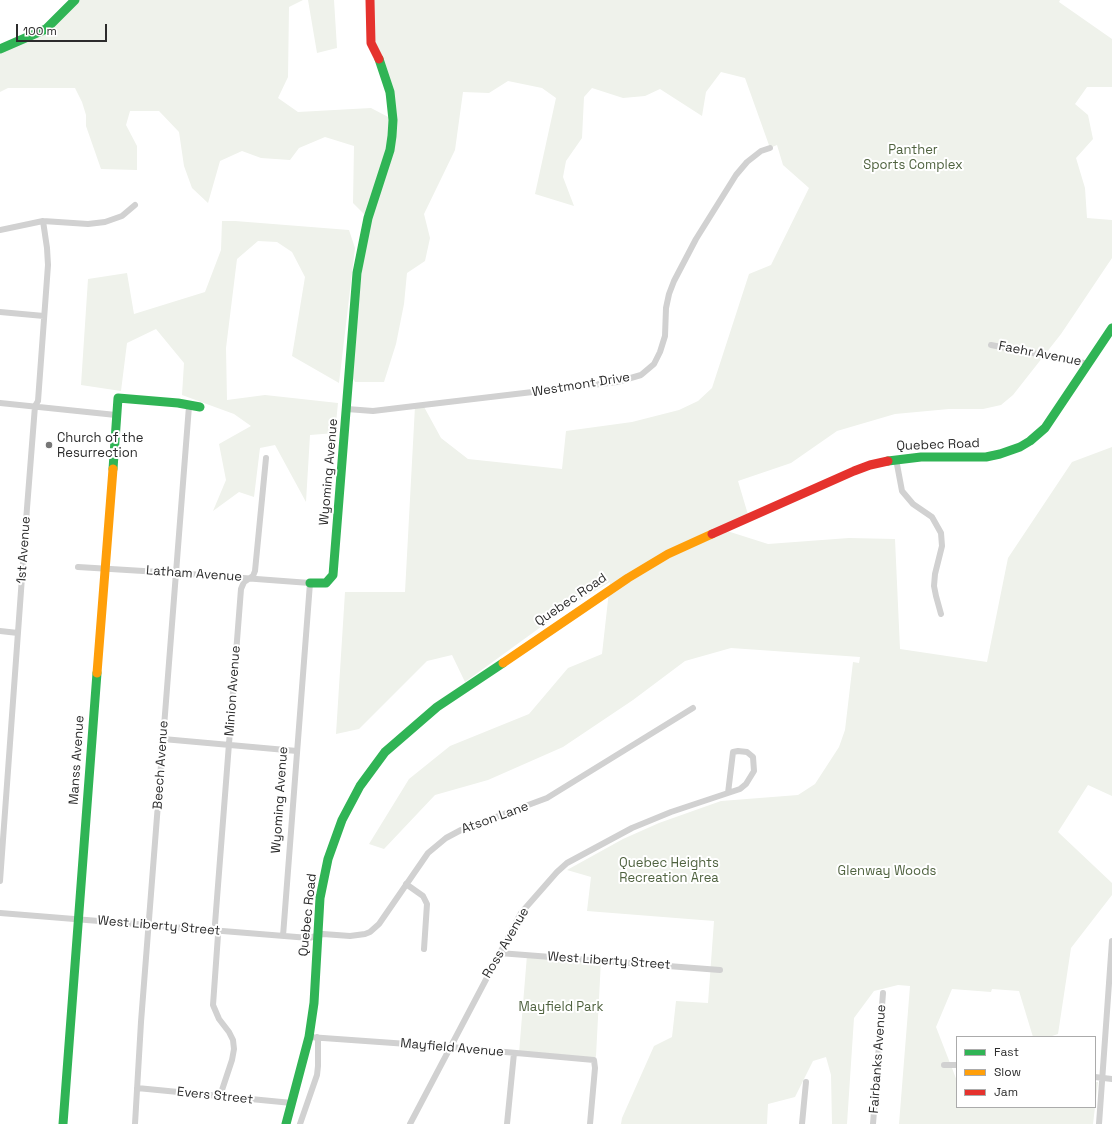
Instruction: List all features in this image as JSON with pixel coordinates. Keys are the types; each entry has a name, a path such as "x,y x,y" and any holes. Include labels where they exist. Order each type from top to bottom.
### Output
{"street":[{"path":"0,49 46,29 57,20 75,0"},
{"name":"Wyoming Avenue","path":"283,936 310,583 326,583 333,575 357,273 368,218 390,150 392,136 393,120 390,92 380,61 371,43 370,0"},
{"name":"Westmont Drive","path":"347,408 373,410 424,405 617,382 641,375 654,364 660,352 665,336 666,308 669,294 674,281 696,239 736,175 747,162 761,151 770,148"},
{"path":"0,230 43,221 88,224 105,222 122,216 135,205"},
{"name":"1st Avenue","path":"0,881 35,406 38,401 48,266 43,221"},
{"path":"0,312 44,316"},
{"name":"Quebec Road","path":"286,1124 313,1037 317,936 323,878 334,838 342,820 352,800 373,767 385,752 419,721 444,703 650,563 668,554 854,471 896,459 944,456 986,457 1020,447 1045,428 1112,328"},
{"name":"Faehr Avenue","path":"991,345 1089,364"},
{"name":"Manss Avenue","path":"63,1124 118,398 178,403 189,406"},
{"path":"0,403 116,415"},
{"path":"189,406 200,407"},
{"name":"Beech Avenue","path":"135,1124 189,406"},
{"name":"Minion Avenue","path":"220,1096 232,1060 234,1048 229,1032 219,1019 213,1003 218,935 215,924 240,589 244,582 250,578 255,571 266,458"},
{"path":"896,459 902,491 913,504 932,517 941,533 942,546 935,574 934,586 942,614"},
{"name":"Latham Avenue","path":"78,567 176,572 310,583"},
{"path":"0,631 18,632"},
{"name":"Atson Lane","path":"317,936 323,934 360,936 370,932 379,924 428,853 446,838 461,830 547,798 693,708"},
{"path":"163,739 297,751"},
{"name":"Ross Avenue","path":"410,1124 499,953 525,907 557,872 568,863 632,828 671,812 728,793 740,789 750,779 754,771 753,757 747,752 738,750 734,752 728,793"},
{"path":"406,884 423,896 427,904 424,949"},
{"name":"West Liberty Street","path":"0,913 309,938 317,936"},
{"path":"1099,1124 1112,941"},
{"name":"West Liberty Street","path":"499,953 720,970"},
{"name":"Fairbanks Avenue","path":"873,1124 883,993"},
{"name":"Quebec Road","path":"300,1124 317,1075 318,1043 313,1037"},
{"name":"Mayfield Avenue","path":"313,1037 450,1047 594,1060 595,1068 590,1124"},
{"path":"507,1124 514,1053"},
{"path":"944,1065 956,1065"},
{"path":"1096,1077 1112,1079"},
{"path":"802,1124 806,1082"},
{"name":"Evers Street","path":"137,1088 292,1103"}],"green space":[{"path":"75,0 303,0 289,7 288,77 278,98 298,112 371,108 392,119 374,50 370,0 1060,0 1059,2 1112,39 1112,87 1087,87 1075,104 1088,115 1093,139 1076,158 1085,188 1087,218 1112,220 1112,258 1061,334 1013,395 1001,405 983,409 949,409 895,414 837,431 791,463 738,481 749,518 724,530 768,544 849,538 895,539 900,649 987,662 1008,558 1072,462 1112,447 1112,796 1088,785 1058,832 1112,883 1112,895 1071,948 1058,1034 1052,1036 1033,1036 1019,991 992,989 991,992 952,989 936,1027 956,1078 956,1108 1095,1108 1093,1124 899,1124 910,986 898,985 874,991 854,1018 847,1124 832,1124 831,1075 826,1057 813,1061 795,1097 768,1104 767,1124 621,1124 622,1118 654,1046 672,1037 676,1001 708,1003 714,921 587,911 591,877 567,870 623,839 659,823 721,801 798,795 815,784 839,747 845,730 853,662 859,663 860,657 731,648 685,661 633,700 563,747 488,780 435,795 384,849 369,844 409,779 450,746 529,714 568,668 602,654 610,582 567,608 465,682 452,655 427,661 359,729 336,734 345,592 405,592 415,406 423,405 441,438 468,459 562,469 566,431 632,422 679,410 698,401 712,388 749,274 771,265 809,188 783,165 777,145 770,148 745,78 721,72 706,92 702,116 660,89 645,96 623,98 592,88 584,97 582,138 566,161 563,177 574,206 535,194 556,98 542,88 508,81 489,93 463,92 455,150 424,214 430,238 425,261 407,273 404,304 396,344 384,382 355,382 350,374 368,218 353,203 354,146 325,137 299,148 290,160 261,158 242,151 220,161 208,203 192,188 184,166 179,132 159,111 130,111 126,125 137,146 137,170 101,169 86,126 86,115 82,102 75,88 8,88 0,92 0,49 46,29"},
{"path":"308,0 334,0 337,48 317,53"},
{"path":"222,221 349,230 355,248 339,383 292,356 305,277 292,252 277,242 258,241 237,259 226,348 227,400 265,395 338,403 335,433 310,435 306,502 275,445 260,448 254,497 239,492 213,511 226,480 219,444 251,426 234,414 182,395 184,363 156,329 127,343 121,391 81,385 88,279 127,273 134,314 205,292 221,250"},
{"name":"Mayfield Park","path":"527,955 601,960 596,1056 594,1060 519,1053"},
{"path":"1096,1082 1098,1082 1096,1099"}],"traffic: fast":[{"path":"0,49 46,29 75,0"},
{"path":"310,583 326,583 333,575 357,273 368,218 390,150 392,136 393,120 390,92 379,59"},
{"path":"888,461 921,457 986,457 1020,447 1030,441 1045,428 1112,328"},
{"path":"113,469 118,398 178,403 200,407"},
{"path":"286,1124 309,1037 314,1003 320,898 328,859 342,820 360,786 385,752 437,707 503,663"},
{"path":"63,1124 97,673"}],"traffic: slow":[{"path":"97,673 113,469"},
{"path":"503,663 628,578 668,554 712,534"}],"traffic: jam":[{"path":"370,0 371,43 379,59"},
{"path":"712,534 854,471 870,465 888,461"}],"place":[{"name":"Church of the Resurrection","path":"49,445"}],"park label":[{"name":"Panther Sports Complex","path":"913,158"},
{"name":"Quebec Heights Recreation Area","path":"669,870"},
{"name":"Glenway Woods","path":"887,871"}]}
